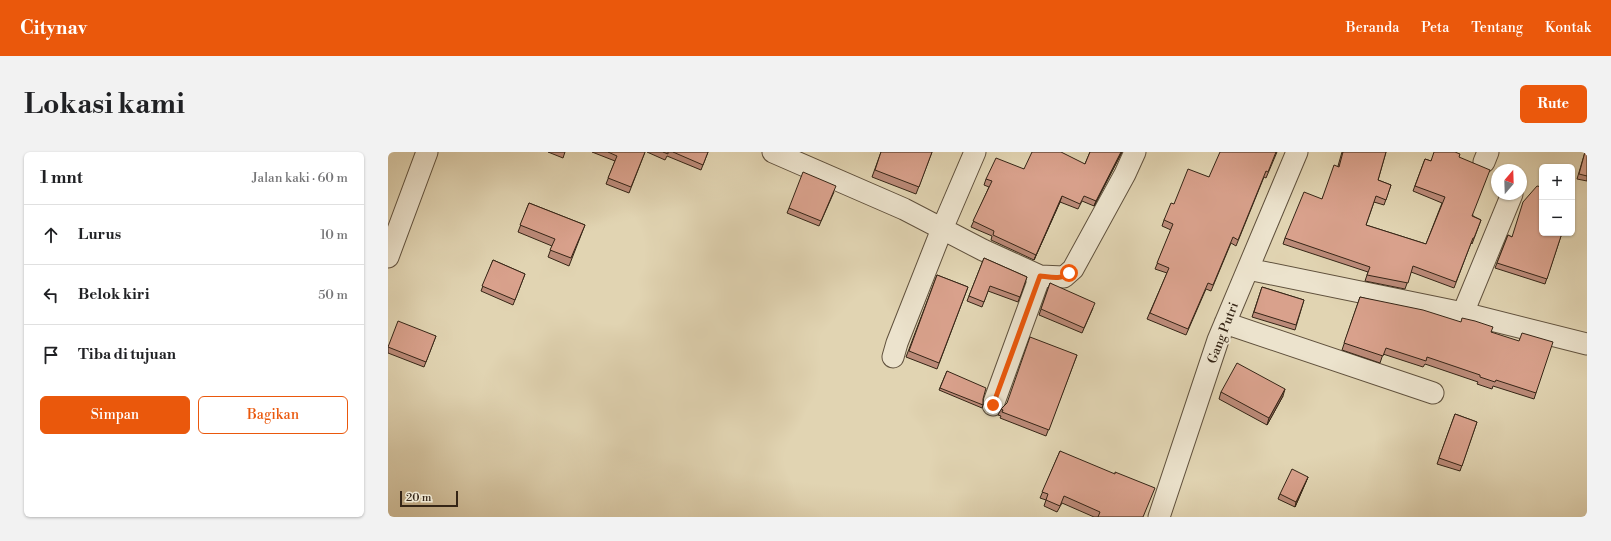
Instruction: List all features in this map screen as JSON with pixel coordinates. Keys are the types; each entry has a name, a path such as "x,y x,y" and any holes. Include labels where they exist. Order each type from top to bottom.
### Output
{"street":[{"path":"388,257 427,152"},
{"path":"773,152 904,209 982,250 1040,276 1064,277 1073,269 1125,174 1135,152"},
{"path":"893,358 897,343 942,229 975,152"},
{"name":"Gang Putri","path":"1159,517 1225,323 1297,152"},
{"path":"1463,314 1510,200"},
{"path":"1248,269 1463,314 1587,344"},
{"path":"993,405 1040,276"},
{"path":"1225,323 1433,393"}],"building":[{"path":"608,152 645,152 631,187 608,178 617,156"},
{"path":"673,152 708,152 703,165"},
{"path":"881,152 932,152 919,187 875,170"},
{"path":"1032,152 1061,152 1085,164 1090,152 1121,152 1096,201 1084,196 1080,204 1062,196 1036,255 993,235 994,231 973,221 992,181 986,179 996,158 1024,169"},
{"path":"1220,152 1276,152 1268,172 1266,171 1238,240 1233,237 1213,285 1208,283 1188,329 1150,313 1169,268 1157,263 1173,224 1164,220 1171,203 1174,204 1188,169 1209,177"},
{"path":"1343,152 1386,152 1378,180 1391,185 1386,200 1376,196 1366,225 1426,244 1445,197 1415,186 1425,159 1431,161 1434,152 1455,152 1460,154 1459,157 1490,170 1472,216 1481,220 1456,282 1413,266 1408,283 1367,275 1370,267 1285,238 1304,192 1322,199 1334,165 1339,167"},
{"path":"1585,152 1587,152 1587,176 1579,174"},
{"path":"803,172 836,186 821,221 789,208"},
{"path":"1537,186 1539,186 1539,236 1561,236 1547,279 1497,263 1508,235 1512,237 1523,202 1527,200 1527,197"},
{"path":"529,203 585,225 571,258 550,250 555,239 520,225"},
{"path":"984,258 1027,277 1020,297 990,286 984,302 969,296"},
{"path":"493,260 525,274 515,300 482,286"},
{"path":"937,275 968,287 939,363 909,351"},
{"path":"1050,283 1095,303 1084,328 1041,309"},
{"path":"1262,287 1304,300 1296,325 1254,312"},
{"path":"1360,297 1423,310 1461,322 1462,318 1475,321 1493,327 1491,332 1519,341 1522,333 1553,342 1536,393 1496,380 1495,382 1480,377 1480,375 1427,357 1426,361 1386,348 1383,356 1344,343"},
{"path":"398,321 436,336 426,362 388,347"},
{"path":"1030,337 1077,355 1049,430 1002,412 1003,410 1001,409 1007,403"},
{"path":"1237,363 1285,389 1269,418 1221,392"},
{"path":"947,371 986,388 983,405 940,388"},
{"path":"1455,414 1477,422 1462,466 1439,458"},
{"path":"1060,451 1115,474 1115,472 1155,488 1143,517 1098,517 1100,512 1064,496 1060,506 1046,500 1048,494 1042,492"},
{"path":"1292,469 1308,477 1296,502 1280,494"}],"route":[{"path":"993,405 1040,276 1060,278 1069,273"}]}
